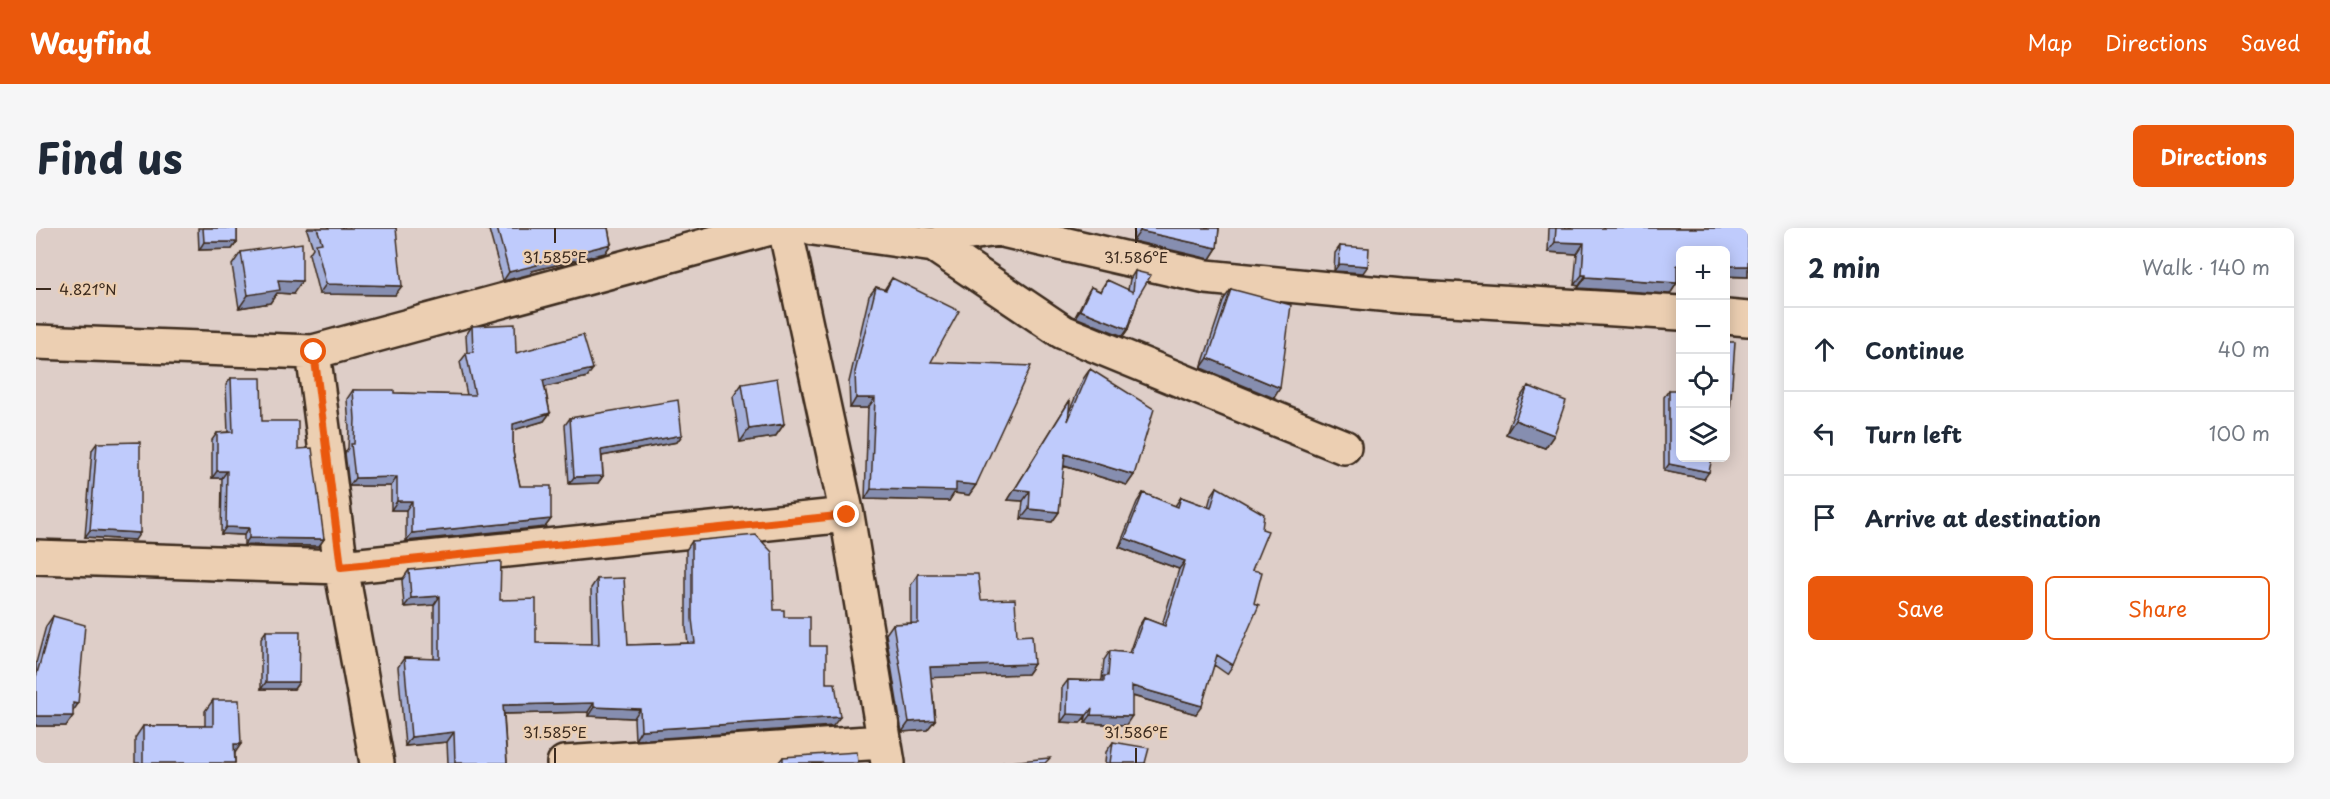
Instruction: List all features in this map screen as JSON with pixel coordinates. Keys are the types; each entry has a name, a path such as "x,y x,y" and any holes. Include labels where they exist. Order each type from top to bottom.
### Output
{"street":[{"path":"36,342 314,352 770,228"},
{"path":"564,763 885,753 847,515 785,228"},
{"path":"813,228 934,245 1063,332 1344,447"},
{"path":"934,245 963,234 998,229 1206,277 1401,296 1676,313"},
{"path":"1730,317 1748,319"},
{"path":"314,352 341,567 377,763"},
{"path":"36,557 341,567 847,515"}],"building":[{"path":"203,228 237,228 237,242 204,242"},
{"path":"317,228 396,228 402,286 326,284 316,244 322,243"},
{"path":"497,228 608,228 611,244 509,272"},
{"path":"1141,228 1219,228 1217,248 1140,231"},
{"path":"1556,228 1748,228 1748,266 1730,266 1730,246 1676,246 1676,283 1586,277 1582,275 1584,243 1555,242"},
{"path":"302,243 302,281 278,280 280,290 248,295 241,252"},
{"path":"1340,246 1369,248 1368,266 1339,264"},
{"path":"1135,271 1151,275 1139,295 1128,329 1080,310 1091,287 1101,292 1107,280 1133,292"},
{"path":"892,278 959,311 931,362 1031,366 976,485 956,483 956,491 871,489 875,398 856,398 855,372 876,287 886,290"},
{"path":"1231,289 1291,305 1280,388 1208,358"},
{"path":"515,324 516,353 583,335 593,369 543,380 550,413 513,424 513,452 520,486 551,486 551,519 412,533 412,501 397,501 397,477 355,478 351,444 354,444 355,419 353,390 475,395 466,353 473,352 472,326"},
{"path":"1730,342 1735,342 1730,411"},
{"path":"1090,369 1154,409 1134,475 1065,454 1059,512 1029,509 1030,491 1015,489 1070,400 1068,421"},
{"path":"231,378 261,378 262,421 298,421 298,449 312,448 324,539 249,538 249,528 226,527 227,471 217,471 217,433 233,432"},
{"path":"777,378 784,424 749,429 742,384"},
{"path":"1528,386 1566,401 1554,435 1515,420"},
{"path":"1669,390 1676,390 1676,462 1711,462 1709,472 1669,464"},
{"path":"678,400 682,435 601,450 603,476 574,477 570,418"},
{"path":"140,442 140,533 90,530 97,443"},
{"path":"1217,487 1264,514 1262,529 1268,531 1252,570 1262,572 1254,603 1259,605 1233,665 1217,655 1202,706 1132,686 1132,716 1091,715 1092,708 1087,715 1067,714 1068,680 1104,681 1104,676 1108,676 1110,651 1131,653 1144,618 1165,626 1185,561 1125,538 1143,493 1178,507 1181,497 1211,508"},
{"path":"756,535 772,552 774,610 784,610 784,617 810,617 810,646 826,646 826,683 835,683 840,717 641,730 640,709 594,707 594,703 503,705 507,763 455,763 454,732 411,737 404,658 440,659 440,596 411,598 409,570 501,561 500,600 536,599 536,643 599,644 597,579 624,578 628,645 695,643 692,619 692,541"},
{"path":"918,574 978,574 981,600 1015,599 1017,636 1032,635 1034,664 930,667 935,720 909,722 893,624 918,623"},
{"path":"53,616 85,625 78,704 73,703 73,716 36,716 36,677"},
{"path":"266,631 300,631 299,682 266,682"},
{"path":"213,700 239,700 241,744 234,744 235,763 143,763 143,726 213,726"},
{"path":"1113,742 1149,748 1145,763 1110,763"},
{"path":"857,752 858,763 783,763 783,757"},
{"path":"1050,758 1045,763 999,763"}],"route":[{"path":"314,352 341,567 847,515"}]}
